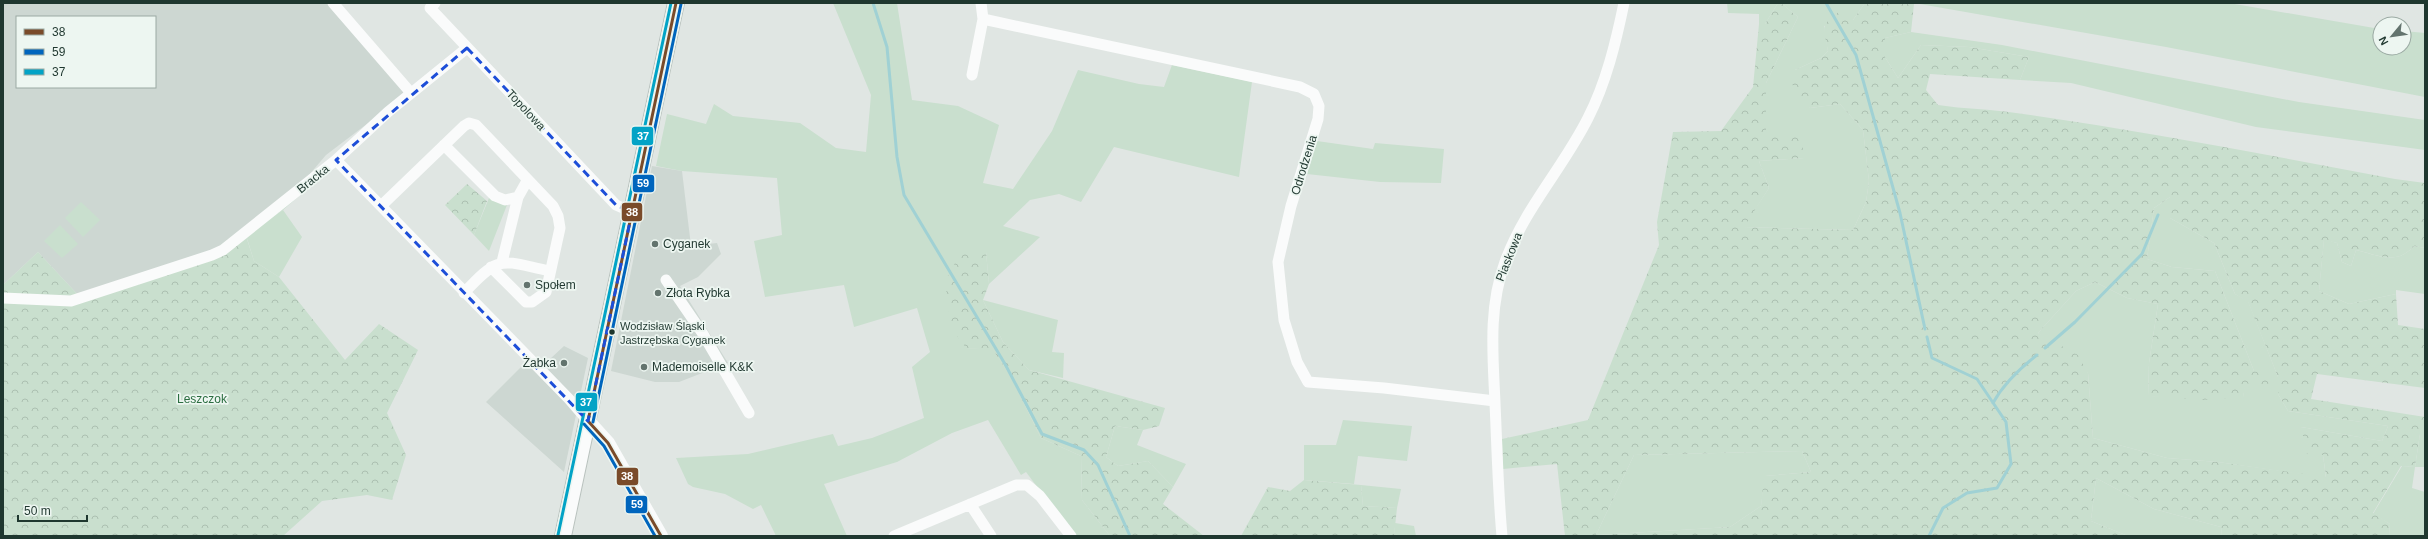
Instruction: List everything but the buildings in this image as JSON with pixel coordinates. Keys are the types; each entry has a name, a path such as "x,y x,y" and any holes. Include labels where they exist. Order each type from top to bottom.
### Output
{"main road":[{"path":"563,536 676,3"}],"street":[{"path":"333,3 411,93"},
{"name":"Topolowa","path":"435,3 430,8 467,48 616,205 632,212"},
{"path":"972,75 983,19 981,3"},
{"name":"Piaskowa","path":"1502,536 1493,334 1495,299 1500,275 1511,246 1528,215 1577,139 1597,99 1608,66 1624,3"},
{"name":"Odrodzenia","path":"983,19 1300,88 1314,94 1319,106 1318,119 1291,206 1278,262 1284,320 1297,362 1308,382 1392,388 1495,401"},
{"path":"336,160 411,93 467,48"},
{"path":"381,206 464,126 469,123 476,126 527,181 553,206 558,216 560,228 546,292 532,302 526,302 491,267"},
{"path":"444,145 495,196 505,200 518,197"},
{"name":"Bracka","path":"3,298 71,302 212,255 223,250 336,160 464,293 570,399 588,421"},
{"path":"502,262 518,197 527,181"},
{"path":"464,293 491,267 502,262 550,271"},
{"path":"666,280 703,334 749,413"},
{"path":"588,421 608,443 661,536"},
{"path":"894,536 1016,485 1027,485 1040,496 1071,536"},
{"path":"970,504 991,536"}],"highlighted area":[{"path":"467,48 616,205 632,212 588,421 336,160"}],"shaded area":[{"path":"3,3 330,3 405,89 405,95 326,155 298,188 210,253 79,296 38,252 3,285"},
{"path":"652,166 682,171 691,246 717,243 721,254 698,277 680,286 728,363 679,382 655,382 611,371"},
{"path":"564,346 588,358 564,472 486,402 526,362 536,372"}],"green space":[{"path":"833,3 897,3 912,100 958,106 999,125 983,183 1013,189 1052,131 1078,70 1139,84 1164,87 1172,65 1252,82 1239,177 1114,147 1081,202 1059,194 1030,200 1003,226 1040,237 989,284 986,252 966,348 993,349 1011,377 1041,438 1081,456 1082,500 1110,536 1074,536 1026,472 1021,475 988,420 952,433 897,462 824,484 847,536 776,536 761,505 753,509 725,494 693,487 688,484 676,458 748,454 833,434 838,446 872,438 924,418 912,367 930,352 917,308 854,327 844,285 765,297 754,241 782,235 777,178 682,171 656,166 667,114 706,124 714,104 733,116 800,123 836,148 866,152 871,95"},
{"path":"1727,3 1778,3 1765,24 1759,24 1759,14 1728,13"},
{"path":"1778,3 1781,3 1798,17 1766,83 1766,132 1801,134 1804,158 1759,161 1769,188 1744,227 1853,230 1866,202 1869,181 1863,130 1840,104 1810,108 1791,83 1795,70 1821,58 1828,51 1824,28 1828,20 1840,11 1853,20 1865,3 1914,4 1911,32 1885,38 1885,57 1898,78 1921,45 1969,47 2029,57 2020,80 1930,74 1926,90 1938,105 2007,112 2159,135 2395,179 2425,183 2425,248 2414,246 2401,256 2394,257 2380,256 2356,250 2351,266 2342,262 2337,243 2324,240 2319,291 2349,304 2396,294 2398,325 2425,329 2425,388 2317,374 2311,399 2425,417 2425,434 2420,434 2415,467 2401,466 2373,513 2390,524 2389,536 2222,536 2221,527 2154,509 2096,478 2091,521 2128,536 1565,536 1557,464 1503,469 1502,439 1588,420 1659,245 1657,222 1673,132 1721,131 1753,87 1759,24 1765,24","holes":["2170,197 2170,218 2214,243 2235,294 2248,302 2278,377 2278,394 2288,411 2388,426 2382,441 2301,427 2307,454 2323,455 2326,477 2218,462 2167,458 2093,438 2088,373 2078,355 2038,333 2076,291 2095,282 2127,298 2158,304 2149,363 2148,396 2201,400 2243,397 2246,383 2271,392 2266,375 2254,371 2215,271 2172,267 2147,259 2154,208","1802,451 1811,472 1764,476 1761,506 1730,527 1596,535 1634,455"]},
{"path":"1781,3 1865,3 1853,20 1824,26 1828,51 1821,58 1795,70 1810,108 1840,104 1863,130 1869,181 1866,202 1853,230 1743,227 1769,188 1759,161 1804,158 1766,132 1766,83 1798,17"},
{"path":"1914,3 2229,3 2372,28 2372,56 2412,56 2412,32 2425,33 2425,97 2166,47"},
{"path":"1911,32 2002,45 2299,102 2425,120 2425,150 2256,127 2071,83 2020,80 2029,57 1969,47 1921,45 1898,78 1885,57 1885,38"},
{"path":"1317,141 1373,149 1375,143 1444,149 1441,183 1380,182 1307,174"},
{"path":"467,184 487,201 474,235 445,205"},
{"name":"Leszczok","path":"312,185 283,210 246,236 254,261 279,277 345,360 379,324 418,350 387,413 406,455 392,500 367,495 322,501 283,536 3,536 3,285 38,252 79,296 210,253 239,231"},
{"path":"2170,197 2170,218 2214,243 2235,294 2248,301 2278,377 2278,394 2288,411 2388,426 2382,441 2301,427 2323,455 2326,478 2218,462 2167,458 2093,438 2088,373 2038,333 2076,291 2095,282 2127,298 2158,304 2149,363 2148,396 2243,397 2245,383 2254,371 2215,271 2172,267 2147,259 2154,208"},
{"path":"489,198 507,205 489,251 474,235"},
{"path":"81,202 100,220 83,237 65,218"},
{"path":"283,210 302,237 279,277 254,261 246,235"},
{"path":"60,225 78,244 62,258 44,241"},
{"path":"2324,239 2337,243 2342,262 2351,266 2356,250 2379,256 2394,257 2400,256 2414,246 2425,248 2425,294 2396,290 2396,294 2349,304 2319,291"},
{"path":"961,252 986,252 989,284 983,300 1003,342 1029,370 1165,408 1159,426 1143,430 1115,426 1106,457 1118,466 1148,461 1173,487 1163,504 1204,536 1110,536 1082,500 1081,456 1041,438 1011,377 993,350 966,348 951,328 945,281"},
{"path":"983,300 1058,320 1052,352 1064,353 1063,378 1029,370 1003,342"},
{"path":"1343,420 1412,426 1407,461 1358,456 1354,484 1304,480 1304,445 1336,445"},
{"path":"1115,426 1143,430 1137,445 1186,464 1173,487 1148,461 1118,466 1106,457"},
{"path":"2420,434 2425,434 2425,467 2415,467"},
{"path":"1802,451 1811,472 1765,476 1761,506 1730,527 1596,535 1634,455"},
{"path":"2402,466 2415,467 2412,488 2425,492 2425,536 2389,536 2390,524 2373,514"},
{"path":"2096,478 2154,509 2221,527 2222,536 2128,536 2091,521"},
{"path":"1304,480 1361,485 1363,506 1397,508 1394,536 1241,536 1268,487 1290,491"},
{"path":"1361,485 1401,489 1397,508 1363,506"},
{"path":"1395,523 1414,526 1416,536 1394,536"}],"waterway":[{"path":"873,3 887,47 897,157 904,195 1005,364 1042,434 1084,450 1098,465 1130,536"},
{"path":"1826,3 1856,55 1900,213 1925,329"},
{"path":"2045,348 2075,322 2142,254 2158,215"},
{"path":"1927,337 1932,358 1977,379 2006,422 2011,464 1997,488 1967,493 1943,508 1929,536"},
{"path":"1993,403 2012,377 2037,355"}],"transit line":[{"name":"37","path":"558,535 671,3"},
{"name":"38","path":"588,421 676,3"},
{"name":"59","path":"593,422 681,4"},
{"name":"38","path":"588,421 608,443 661,536"},
{"name":"59","path":"584,424 604,446 655,536"}],"place":[{"name":"Cyganek","path":"655,244"},
{"name":"Społem","path":"527,285"},
{"name":"Złota Rybka","path":"658,293"},
{"name":"Wodzisław Śląski Jastrzębska Cyganek","path":"612,332"},
{"name":"Żabka","path":"564,363"},
{"name":"Mademoiselle K&K","path":"644,367"}]}
